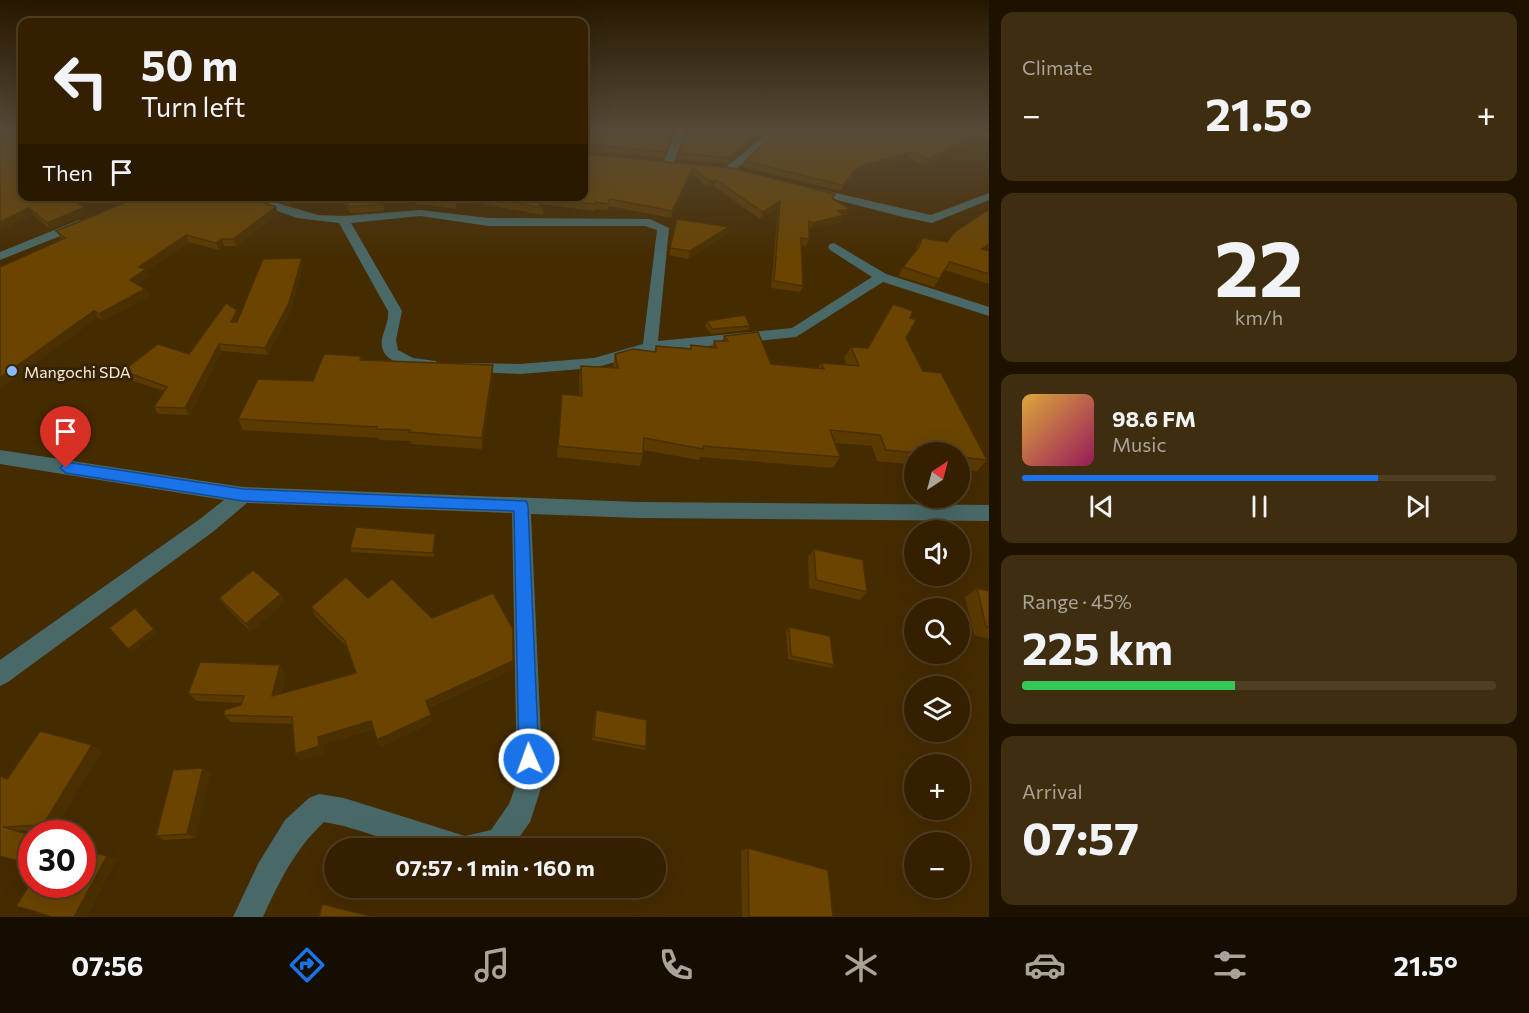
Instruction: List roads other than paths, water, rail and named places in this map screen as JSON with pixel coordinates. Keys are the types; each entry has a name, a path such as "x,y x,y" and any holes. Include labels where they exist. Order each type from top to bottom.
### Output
{"street":[{"path":"799,187 903,214 932,219 989,196"},
{"path":"256,201 302,216 343,220 420,213 489,222 655,224 663,228 650,347"},
{"path":"0,256 94,218"},
{"path":"343,220 395,311 396,316 388,343 390,350 397,357 426,365 520,369 594,363 650,347 796,332 881,278"},
{"path":"834,247 881,278 989,312"},
{"path":"0,457 243,495 638,510 989,513"},
{"path":"0,674 207,525 243,495"},
{"path":"502,838 520,812 530,782 521,506"},
{"path":"248,917 268,874 295,830 319,808 344,812 427,838"}],"place":[{"name":"Mangochi SDA","path":"12,371"}]}
